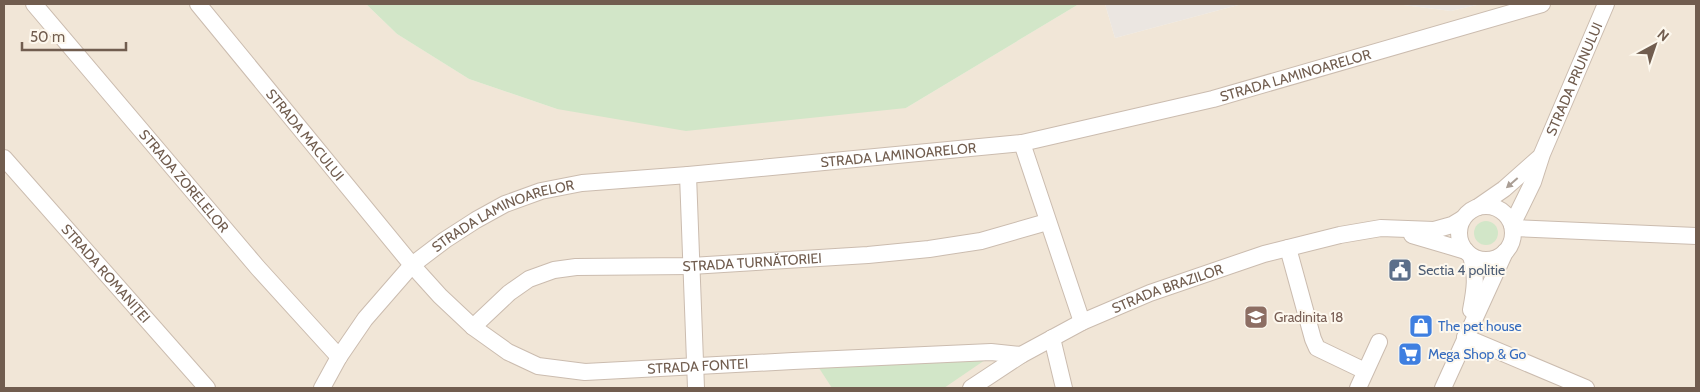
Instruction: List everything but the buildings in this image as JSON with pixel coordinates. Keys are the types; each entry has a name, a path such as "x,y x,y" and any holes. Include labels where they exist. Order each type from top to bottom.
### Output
{"street":[{"name":"STRADA ZORELELOR","path":"34,4 258,268 338,357"},
{"name":"STRADA MACULUI","path":"198,4 412,265"},
{"name":"STRADA LAMINOARELOR","path":"322,388 338,357 365,319 412,265 476,220 506,204 541,191 582,183 688,175 1022,143 1213,99 1542,4"},
{"name":"STRADA PRUNULUI","path":"1512,227 1533,182 1542,154 1606,4"},
{"path":"1022,143 1082,322"},
{"name":"STRADA PRUNULUI","path":"1478,207 1509,185 1542,154"},
{"name":"STRADA ROMANIȚEI","path":"4,158 207,388"},
{"path":"688,175 696,388"},
{"path":"1443,388 1465,337 1512,241 1512,227 1508,218 1495,207 1478,207 1466,214 1459,228 1458,236 1468,254 1476,276 1476,287 1465,337"},
{"name":"STRADA BRAZILOR","path":"971,388 1021,355 1082,322 1150,293 1264,254 1359,231 1381,228 1434,230 1462,220"},
{"name":"STRADA TURNĂTORIEI","path":"473,327 509,292 529,279 554,270 576,267 691,266 809,260 929,249 981,241 1048,222"},
{"path":"1512,227 1696,236"},
{"name":"STRADA BRAZILOR","path":"1393,229 1468,254"},
{"path":"1288,248 1317,348 1365,371"},
{"path":"1468,254 1484,260 1492,260 1505,252"},
{"name":"STRADA FONTEI","path":"412,265 440,296 473,327 508,352 538,366 585,372 991,352 1021,355"},
{"path":"1465,337 1586,388"},
{"path":"1052,338 1064,388"},
{"path":"1358,388 1379,342"}],"shaded area":[{"path":"4,4 366,4 397,34 469,79 557,109 906,108 1079,4 1105,4 1115,38 1242,4 1395,4 1451,11 1481,4 1696,4 1696,388 4,388"},
{"path":"1105,4 1242,4 1115,38"},
{"path":"1395,4 1481,4 1451,11"}],"green space":[{"path":"366,4 1079,4 906,108 686,131 557,109 469,79 397,34"},
{"path":"1486,221 1495,224 1498,233 1495,242 1486,245 1477,242 1474,233 1477,224"},
{"path":"985,360 944,388 832,388 819,368"}],"place":[{"name":"Sectia 4 politie","path":"1400,270"},
{"name":"Gradinita 18","path":"1256,317"},
{"name":"The pet house","path":"1421,326"},
{"name":"Mega Shop & Go","path":"1410,354"}]}
